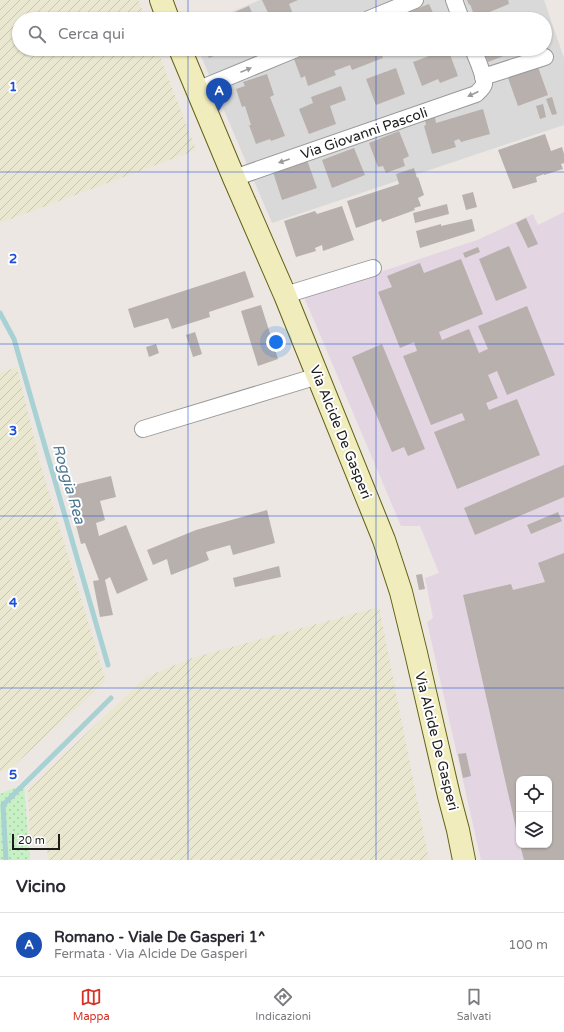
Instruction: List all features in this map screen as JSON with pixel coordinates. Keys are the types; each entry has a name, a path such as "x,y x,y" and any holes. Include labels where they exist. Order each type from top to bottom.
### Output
{"main road":[{"path":"161,0 165,12"},
{"name":"Via Alcide De Gasperi","path":"183,56 285,296 384,540 401,592 464,860"},
{"name":"Via Alcide De Gasperi","path":"456,860 458,830"}],"street":[{"path":"386,12 415,0"},
{"path":"454,0 458,12"},
{"path":"196,90 279,56"},
{"path":"476,56 483,77 545,57"},
{"name":"Via Giovanni Pascoli","path":"234,178 476,94 482,89 484,84 483,77"},
{"path":"285,296 373,268"},
{"path":"143,430 318,376"}],"shaded area":[{"path":"0,0 138,0 143,12 12,12 12,56 160,56 196,150 0,223"},
{"path":"260,0 544,0 548,12 231,12"},
{"path":"552,23 564,58 564,125 272,223 201,56 552,56"},
{"path":"564,212 564,860 481,860 427,622 433,618 425,578 439,573 420,526 401,526 304,297 477,240 533,214 538,225"},
{"path":"17,367 40,463 106,681 10,769 0,772 0,373"},
{"path":"379,607 429,860 48,860 46,837 30,838 28,789 146,677 192,658"}],"green space":[{"path":"24,784 30,860 0,860 0,794"}],"building":[{"path":"262,0 298,0 289,4 292,12 268,12"},
{"path":"467,0 508,0 509,4 490,12 473,12 470,4 469,5"},
{"path":"429,4 433,12 408,12"},
{"path":"249,6 252,12 235,12"},
{"path":"302,56 382,56 383,58 352,70 350,65 334,71 336,75 308,86 305,76 301,78 294,59"},
{"path":"429,56 451,56 458,76 440,83 438,79 422,86 413,62"},
{"path":"486,56 504,56 488,62"},
{"path":"538,67 548,95 518,106 508,78"},
{"path":"396,68 405,94 376,105 366,79"},
{"path":"267,74 274,95 270,97 285,136 256,144 249,125 251,125 245,106 242,107 236,89 245,86 243,82"},
{"path":"341,86 346,100 330,106 336,124 309,134 299,109 313,103 311,97"},
{"path":"552,97 557,114 552,115 546,99"},
{"path":"543,104 546,117 540,119 536,106"},
{"path":"483,109 490,134 461,142 459,139 454,141 456,147 432,154 424,126 426,125 425,120 435,117 436,123"},
{"path":"399,131 409,156 403,159 405,166 386,173 383,166 378,167 369,143"},
{"path":"545,134 551,151 562,147 564,163 561,164 563,169 536,177 537,182 513,189 498,150"},
{"path":"354,148 365,175 332,188 322,160"},
{"path":"307,160 317,188 282,200 273,172"},
{"path":"414,168 424,195 418,198 421,206 414,208 415,210 382,222 381,219 356,228 347,201 399,184 396,174"},
{"path":"473,192 477,207 466,210 462,195"},
{"path":"447,204 449,214 415,223 413,213"},
{"path":"342,206 354,240 323,251 322,245 315,248 316,251 296,257 284,221 315,211 317,214"},
{"path":"526,218 538,244 528,248 516,223"},
{"path":"472,219 475,231 420,248 416,231 441,224 441,226"},
{"path":"509,246 527,288 496,301 479,259"},
{"path":"478,247 480,252 465,258 463,253"},
{"path":"461,259 483,314 439,332 442,340 469,329 479,353 488,349 478,326 527,306 555,375 507,395 497,371 488,375 498,398 486,403 489,410 517,399 540,455 457,489 434,432 465,420 462,413 431,425 403,356 417,351 414,342 400,348 378,292 392,287 387,276 420,263 424,273"},
{"path":"245,271 254,297 209,312 210,317 172,329 168,318 134,328 128,309"},
{"path":"261,305 278,359 258,366 241,311"},
{"path":"195,332 202,354 193,357 186,335"},
{"path":"156,344 159,353 149,357 146,347"},
{"path":"382,344 425,449 408,456 404,447 392,452 352,357"},
{"path":"564,465 564,497 475,535 464,508"},
{"path":"111,476 116,497 100,501 105,520 96,523 99,536 126,525 148,580 117,594 110,577 105,580 113,615 100,617 93,581 99,580 85,543 81,544 66,487"},
{"path":"267,510 275,543 233,555 230,545 206,552 209,560 171,575 167,559 153,565 147,550 196,530"},
{"path":"558,512 562,521 531,534 527,525"},
{"path":"564,553 564,860 524,860 521,848 552,848 552,776 516,776 516,828 463,595 511,584 513,590 545,582 538,563"},
{"path":"279,566 281,577 235,587 233,578"},
{"path":"422,574 425,589 419,590 416,575"},
{"path":"466,753 471,776 463,778 458,754"}],"waterway":[{"name":"Roggia Rea","path":"0,313 14,339 108,665"},
{"name":"Roggia Rea","path":"6,860 3,805 111,698"}],"place":[{"name":"Romano - Viale De Gasperi 1^","path":"219,111"}]}
